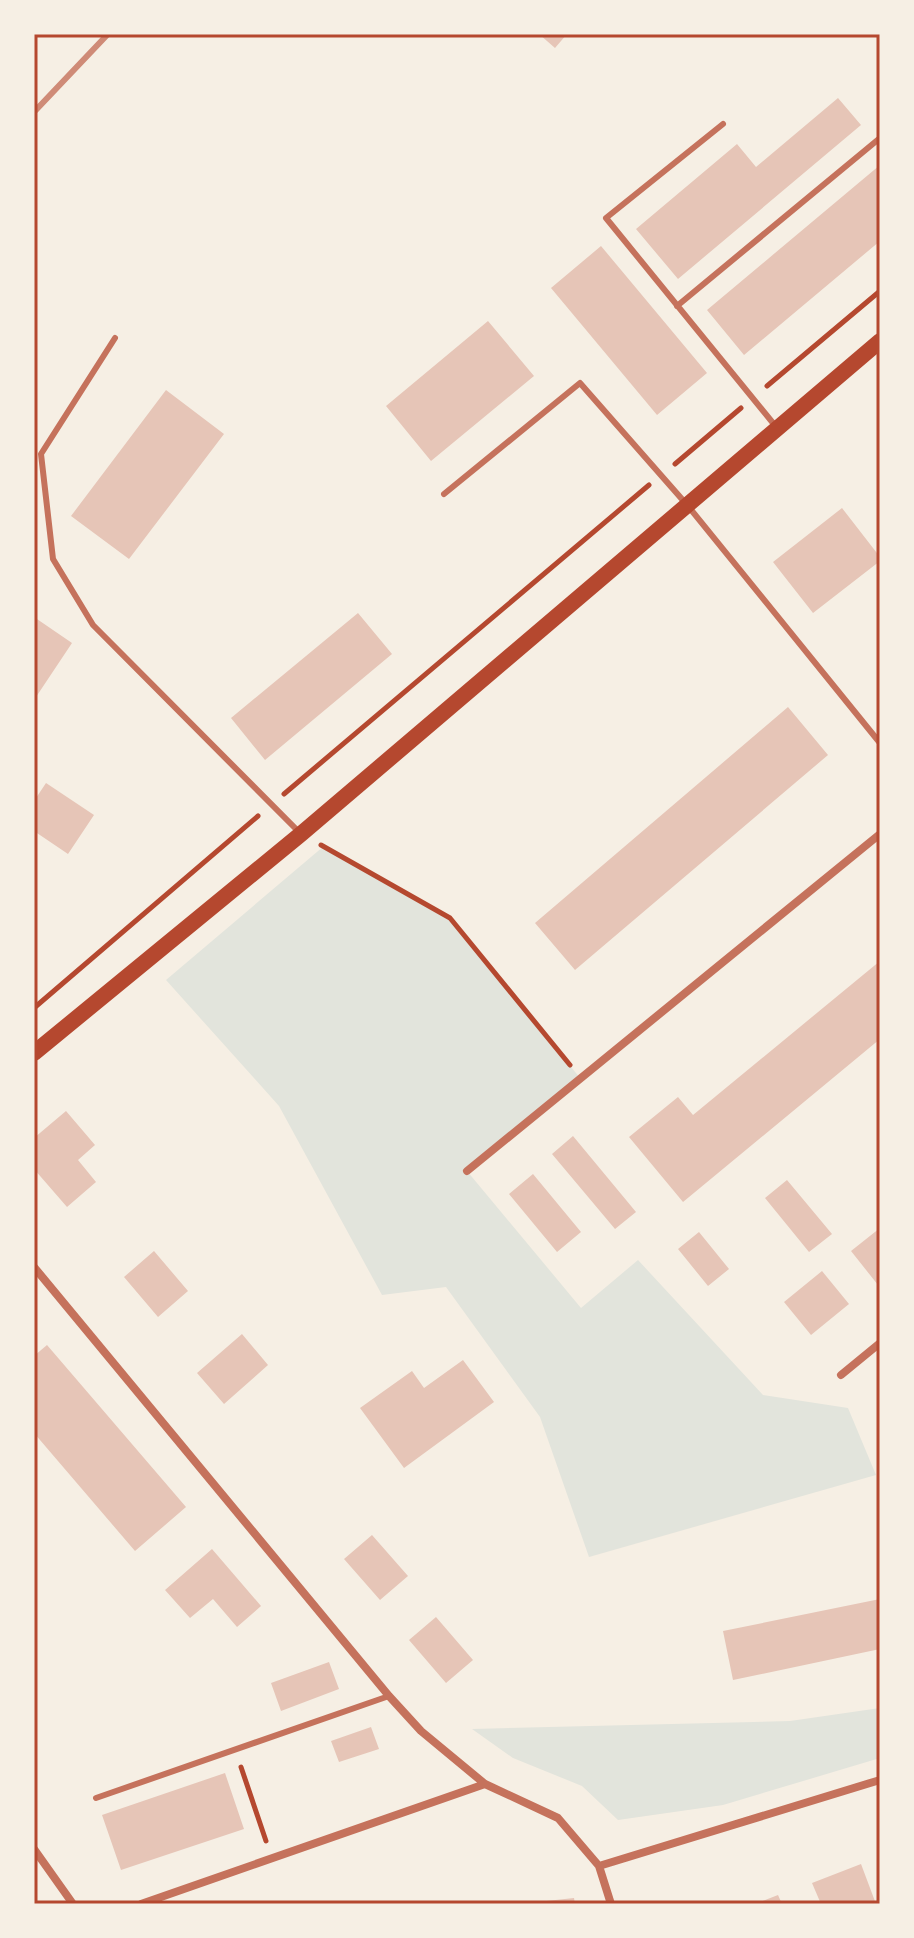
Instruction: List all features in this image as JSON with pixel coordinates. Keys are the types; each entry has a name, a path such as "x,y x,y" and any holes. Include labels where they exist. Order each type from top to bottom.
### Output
{"main road":[{"path":"34,1053 301,834 880,341"}],"street":[{"path":"467,1171 880,834"},
{"path":"34,1267 389,1696 421,1731 485,1784 558,1818 599,1866 611,1904"},
{"path":"841,1375 880,1343"},
{"path":"599,1866 880,1780"},
{"path":"141,1904 485,1784"},
{"path":"34,1849 73,1904"}],"lane":[{"path":"723,124 606,218 777,428"},
{"path":"677,306 880,138"},
{"path":"115,338 41,454 53,559 93,625 301,834"},
{"path":"444,494 580,383 688,506 880,743"},
{"path":"96,1798 389,1696"}],"path":[{"path":"34,1008 880,291"},
{"path":"301,834 450,918 580,1078"},
{"path":"236,1751 271,1857"}],"shaded area":[{"path":"324,846 450,918 580,1078 467,1171 581,1308 638,1260 763,1395 848,1408 876,1475 589,1557 540,1417 446,1287 382,1295 279,1106 166,980"},
{"path":"880,1708 880,1758 723,1805 618,1820 582,1786 513,1758 472,1729 790,1721"}],"building":[{"path":"539,34 567,34 555,48"},
{"path":"838,98 861,125 678,279 636,229 737,144 756,167"},
{"path":"880,165 880,241 744,355 707,310"},
{"path":"601,246 707,373 657,415 551,288"},
{"path":"488,321 534,376 431,461 386,406"},
{"path":"166,390 224,434 129,559 71,516"},
{"path":"842,508 880,561 813,613 773,562"},
{"path":"358,613 392,654 265,760 231,718"},
{"path":"34,617 72,643 34,700"},
{"path":"788,707 828,755 575,970 535,923"},
{"path":"46,783 94,815 68,854 34,831 34,801"},
{"path":"880,961 880,1039 683,1202 629,1137 678,1097 693,1115"},
{"path":"66,1111 95,1145 78,1160 96,1182 67,1207 34,1169 34,1138"},
{"path":"573,1136 636,1212 615,1229 552,1154"},
{"path":"533,1174 581,1232 557,1252 509,1194"},
{"path":"787,1180 832,1234 809,1252 765,1198"},
{"path":"880,1228 880,1283 878,1285 851,1251"},
{"path":"699,1232 729,1269 708,1286 678,1249"},
{"path":"154,1251 188,1291 158,1317 124,1277"},
{"path":"822,1271 849,1304 811,1335 784,1302"},
{"path":"242,1334 268,1365 224,1404 197,1373"},
{"path":"47,1345 186,1507 135,1551 34,1433 34,1356"},
{"path":"463,1360 494,1402 404,1468 360,1408 412,1371 424,1388"},
{"path":"372,1535 408,1576 380,1600 344,1559"},
{"path":"212,1549 261,1606 237,1627 213,1599 190,1618 165,1590"},
{"path":"880,1599 880,1649 733,1680 723,1631"},
{"path":"436,1617 473,1660 446,1683 409,1640"},
{"path":"329,1662 339,1689 281,1711 271,1683"},
{"path":"371,1727 379,1749 339,1762 331,1741"},
{"path":"225,1773 244,1829 121,1870 102,1815"},
{"path":"861,1864 876,1904 821,1904 812,1883"},
{"path":"778,1895 782,1904 755,1904"},
{"path":"574,1898 575,1904 537,1902"}],"railway":[{"path":"34,112 108,34"}]}
